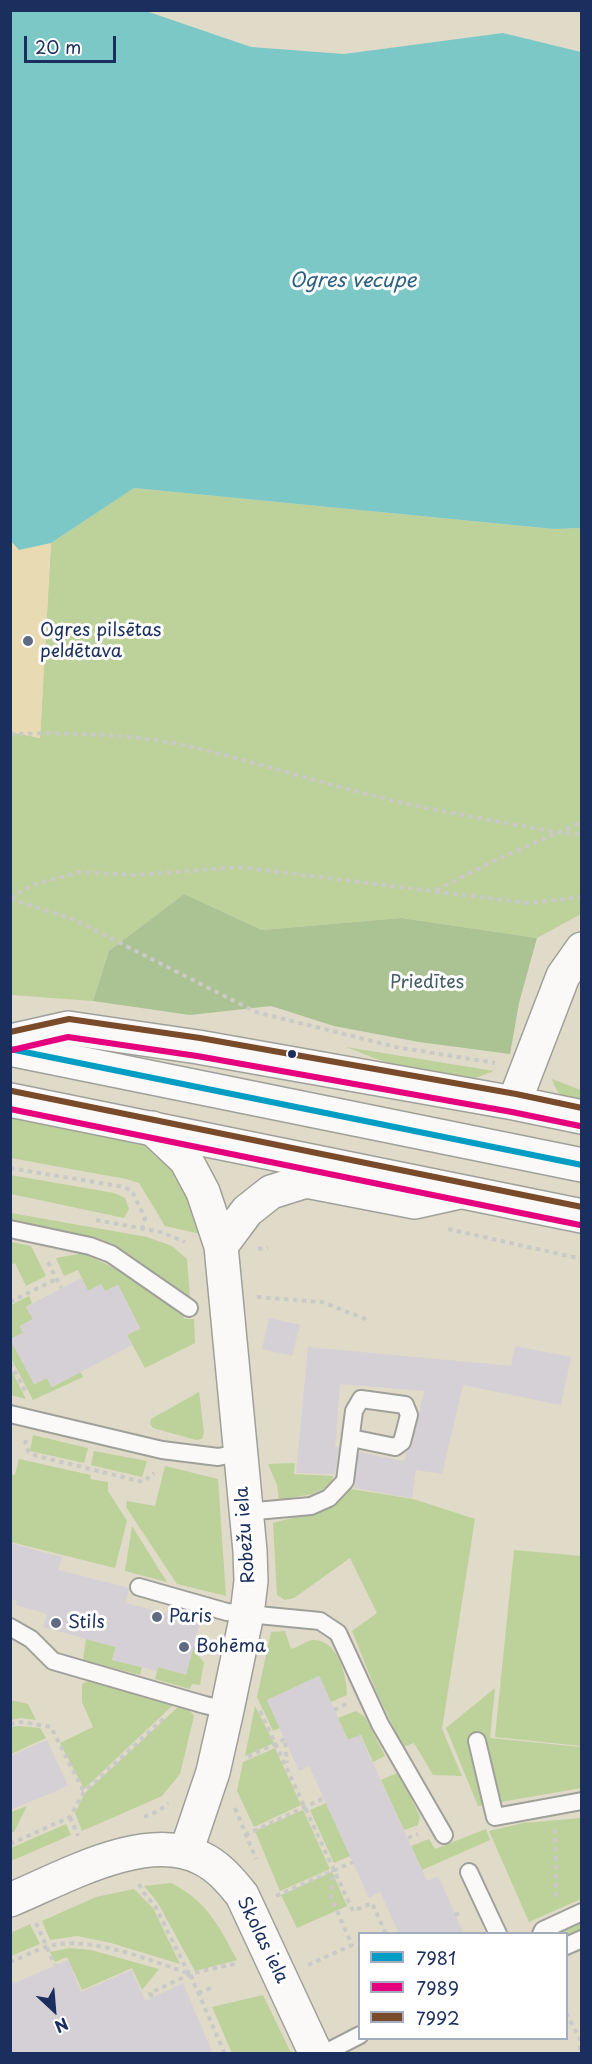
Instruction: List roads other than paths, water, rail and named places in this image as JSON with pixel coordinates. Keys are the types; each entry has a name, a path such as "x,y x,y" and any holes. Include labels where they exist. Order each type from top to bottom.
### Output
{"main road":[{"path":"514,1103 563,976 582,949"},
{"path":"10,1041 68,1028 198,1047 514,1103 582,1118"},
{"path":"10,1048 582,1165"},
{"path":"10,1100 582,1216"},
{"name":"Robežu iela","path":"152,1128 186,1160 203,1192 206,1246 239,1453 250,1551 243,1708 213,1773 186,1852"},
{"path":"206,1246 271,1192 306,1180 415,1202 460,1192"},
{"name":"Skolas iela","path":"22,1908 105,1860 135,1851 163,1849 186,1852 202,1858 224,1873 242,1895 316,2054"}],"lane":[{"path":"10,1229 90,1245 111,1254 189,1308"},
{"path":"10,1414 162,1450 218,1457 239,1453"},
{"path":"245,1512 311,1506 329,1498 345,1481 351,1438"},
{"path":"140,1587 227,1612 320,1621 338,1633 380,1724 444,1835"},
{"path":"10,1627 31,1640 53,1661 205,1705 243,1708"},
{"path":"477,1741 495,1817 582,1801"},
{"path":"469,1872 497,1932"},
{"path":"544,1932 582,1912"},
{"path":"568,1946 582,1939"},
{"path":"323,2054 358,2036"}],"water":[{"name":"Ogres vecupe","path":"10,11 146,11 251,47 344,54 503,33 581,52 581,528 554,529 134,488 51,543 19,550 10,540"}],"place":[{"name":"Ogres pilsētas peldētava","path":"28,641"},
{"name":"Paris","path":"157,1617"},
{"name":"Stils","path":"56,1623"},
{"name":"Bohēma","path":"184,1647"}],"park label":[{"name":"Priedītes","path":"427,983"}]}
